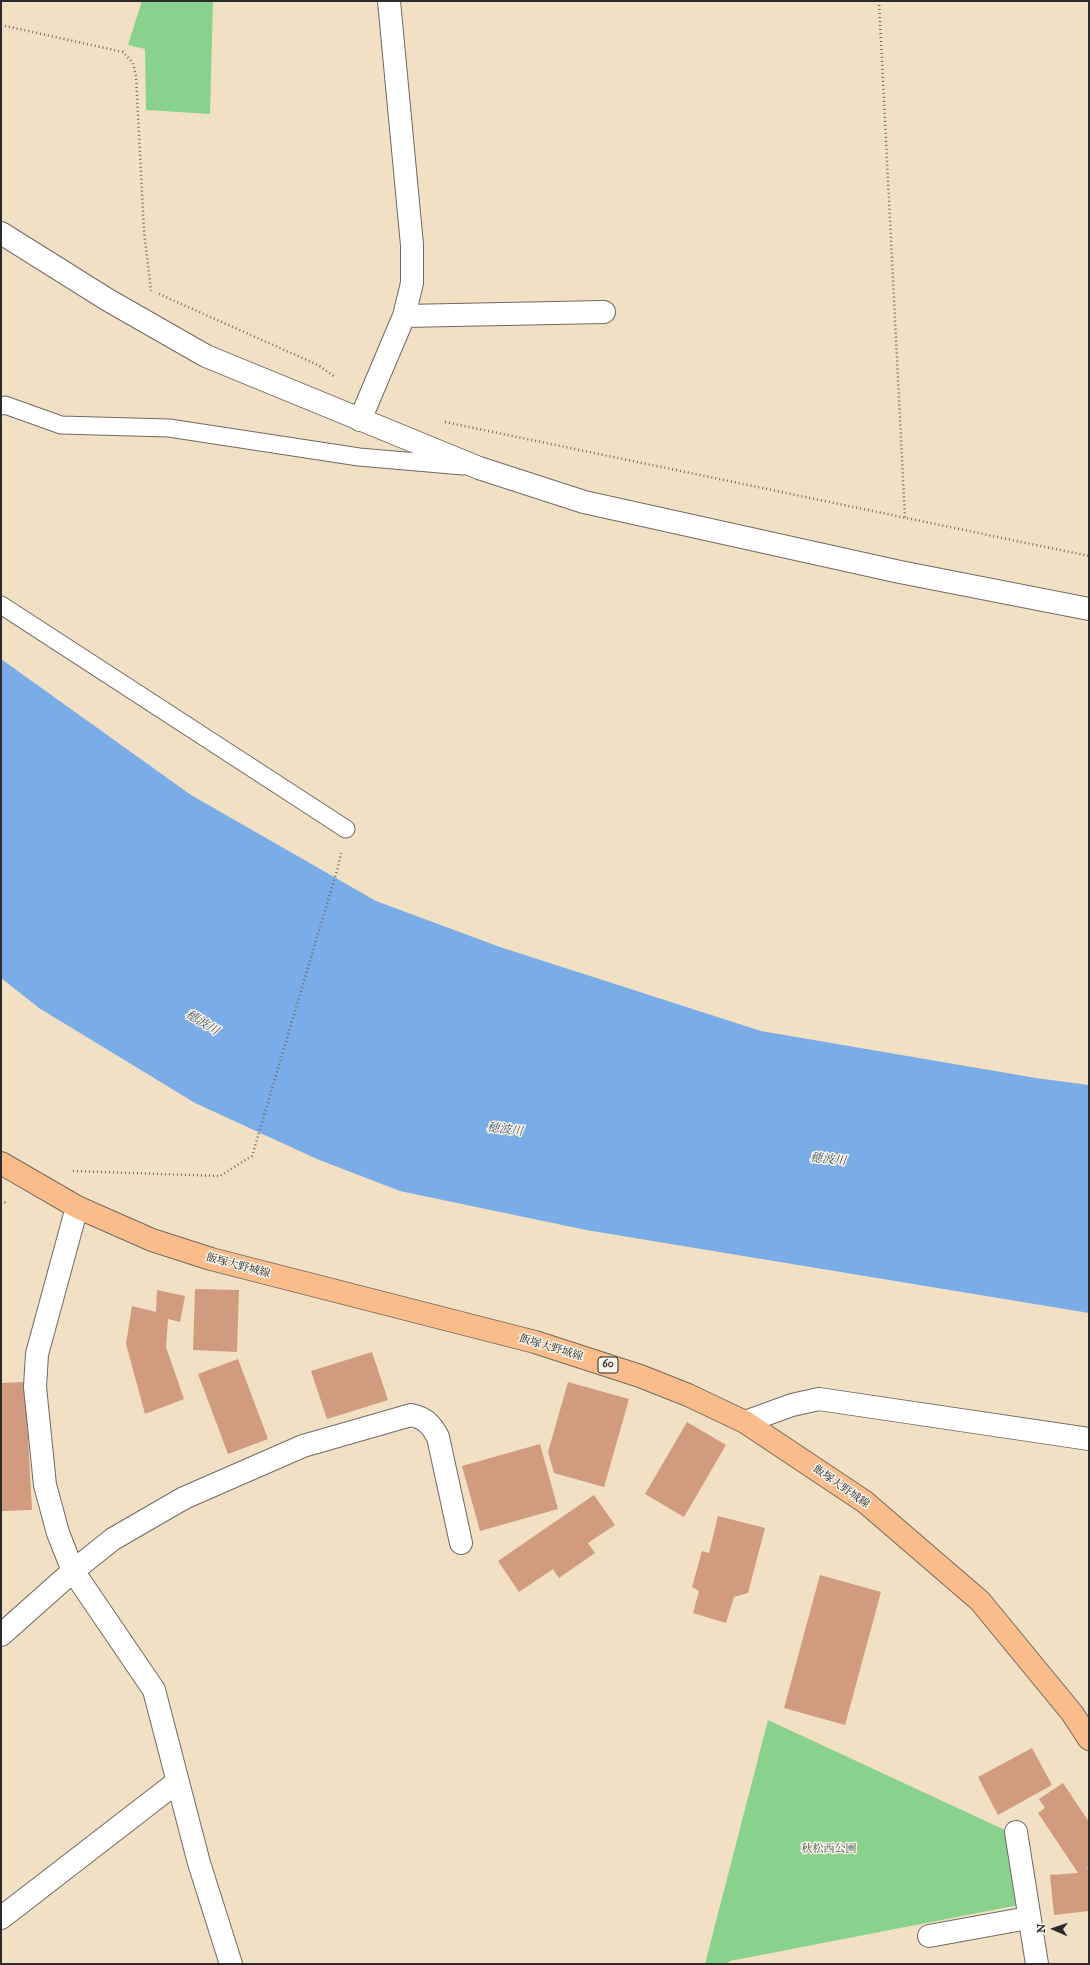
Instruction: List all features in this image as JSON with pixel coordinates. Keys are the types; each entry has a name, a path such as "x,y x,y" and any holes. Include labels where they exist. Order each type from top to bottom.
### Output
{"main road":[{"name":"飯塚大野城線","path":"1,1163 77,1207 152,1240 211,1259 535,1342 640,1376 688,1395 745,1422 865,1502 980,1601 1072,1713 1089,1739"}],"street":[{"path":"362,414 404,316 412,283 412,245 389,1"},
{"path":"1,233 108,300 206,356 362,414 479,468 584,502 900,572 1089,609"},
{"path":"404,316 604,312"},
{"path":"77,1207 37,1354 35,1387 44,1485 58,1533 73,1571 154,1690 177,1782 231,1964"},
{"path":"745,1422 792,1405 818,1399 1089,1439"},
{"path":"1,1635 73,1571 113,1539 184,1498 303,1446 411,1415 421,1417 430,1424 438,1437 461,1543"},
{"path":"1,1918 177,1782"},
{"path":"1016,1832 1028,1918 1037,1964"},
{"path":"929,1936 1028,1918"}],"lane":[{"path":"1,406 5,405 61,425 169,428 359,456 479,468"},
{"path":"1,604 346,829"}],"path":[{"path":"879,1 905,518"},
{"path":"1,25 123,52 133,63 136,76 149,290 318,365 337,378 362,414"},
{"path":"442,422 1089,556"},
{"path":"69,1171 220,1176 252,1156 338,867"},
{"path":"1,1200 6,1203"}],"green space":[{"path":"142,1 213,1 210,114 146,110 145,49 128,45"},
{"name":"秋松西公園","path":"768,1720 1007,1831 1019,1905 730,1961 727,1964 705,1964"}],"water":[{"name":"穂波川","path":"1,659 191,795 376,901 500,947 761,1031 1036,1078 1089,1085 1089,1313 586,1230 400,1191 317,1159 195,1103 39,1008 1,978"}],"building":[{"path":"195,1289 239,1290 237,1352 193,1350"},
{"path":"157,1290 185,1296 180,1322 168,1319 166,1347 184,1399 145,1414 126,1344 132,1306 156,1312"},
{"path":"372,1352 388,1400 327,1419 311,1371"},
{"path":"238,1359 268,1439 228,1454 198,1374"},
{"path":"25,1382 32,1510 1,1511 1,1383"},
{"path":"568,1382 629,1399 604,1487 554,1473 548,1452"},
{"path":"687,1422 726,1445 684,1517 645,1494"},
{"path":"540,1444 558,1509 480,1531 462,1466"},
{"path":"594,1495 615,1525 588,1543 595,1553 559,1578 553,1569 519,1592 498,1561"},
{"path":"718,1516 765,1528 748,1593 734,1597 726,1623 693,1613 699,1591 692,1587 702,1551 709,1553"},
{"path":"820,1575 881,1592 845,1725 784,1708"},
{"path":"1032,1748 1052,1785 998,1815 978,1777"},
{"path":"1063,1783 1089,1822 1089,1867 1086,1869 1089,1869 1089,1911 1054,1915 1050,1875 1078,1873 1038,1813 1045,1808 1039,1799"}]}
